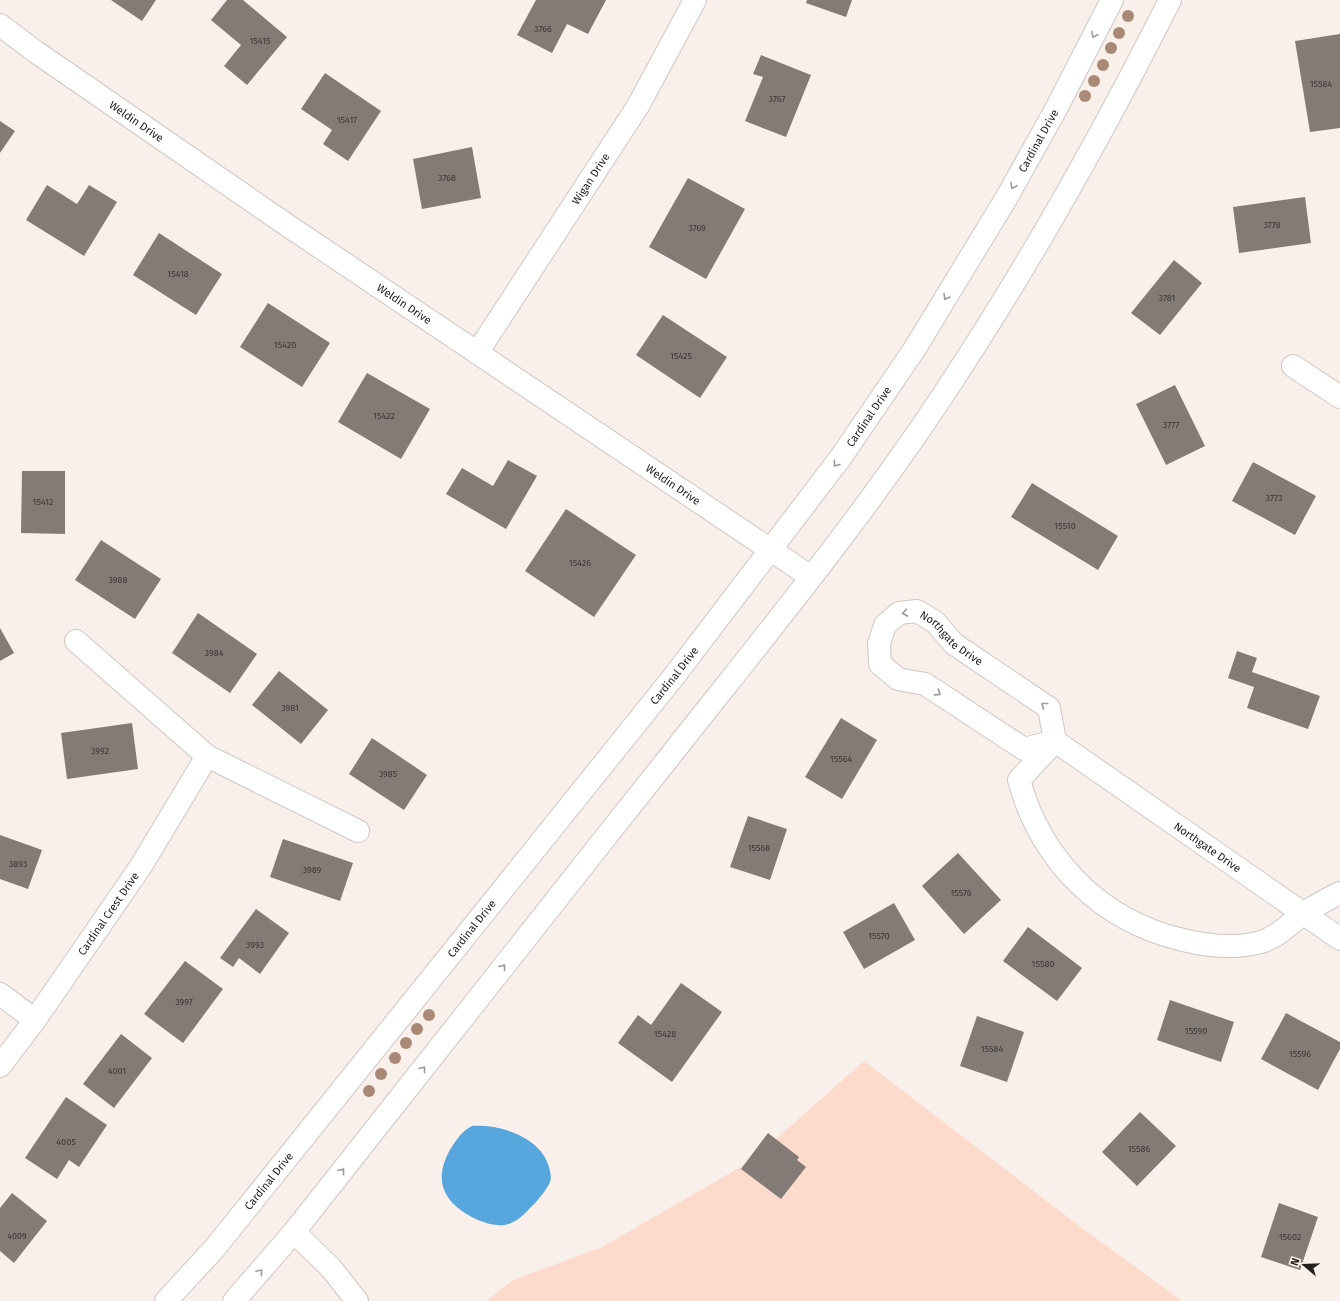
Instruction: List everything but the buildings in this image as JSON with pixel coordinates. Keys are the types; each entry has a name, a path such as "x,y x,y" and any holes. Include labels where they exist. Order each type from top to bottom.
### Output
{"main road":[{"name":"Wigan Drive","path":"477,353 638,106 694,0"},
{"name":"Cardinal Drive","path":"166,1301 214,1249 675,675 842,457 914,350 1007,197 1056,109 1112,0"},
{"path":"234,1301 294,1232 811,577 884,481 952,383 1045,233 1130,79 1170,0"},
{"name":"Weldin Drive","path":"0,25 36,52 278,218 811,577"},
{"path":"1293,366 1340,397"},
{"name":"Northgate Drive","path":"1055,741 1024,749 925,684 898,679 880,664 879,644 882,630 899,613 917,611 935,622 954,644 1049,708 1055,741 1340,939"},
{"path":"76,641 207,756 358,831"},
{"path":"1055,741 1019,780 1025,800 1039,833 1060,864 1092,896 1123,918 1160,934 1195,943 1244,946 1262,942 1283,931 1302,914 1326,899 1340,894"},
{"name":"Cardinal Crest Drive","path":"0,1066 35,1020 141,866 207,756"},
{"path":"0,994 35,1020"},
{"path":"294,1232 331,1268 357,1301"}],"shaded area":[{"path":"864,1061 1082,1228 1182,1301 486,1301 513,1280 602,1247 751,1161"}],"water":[{"path":"472,1126 495,1127 518,1134 529,1140 545,1157 551,1174 549,1185 536,1202 524,1214 511,1223 499,1225 478,1220 457,1207 450,1200 445,1191 442,1182 442,1171 445,1160 458,1138 465,1130"}]}
